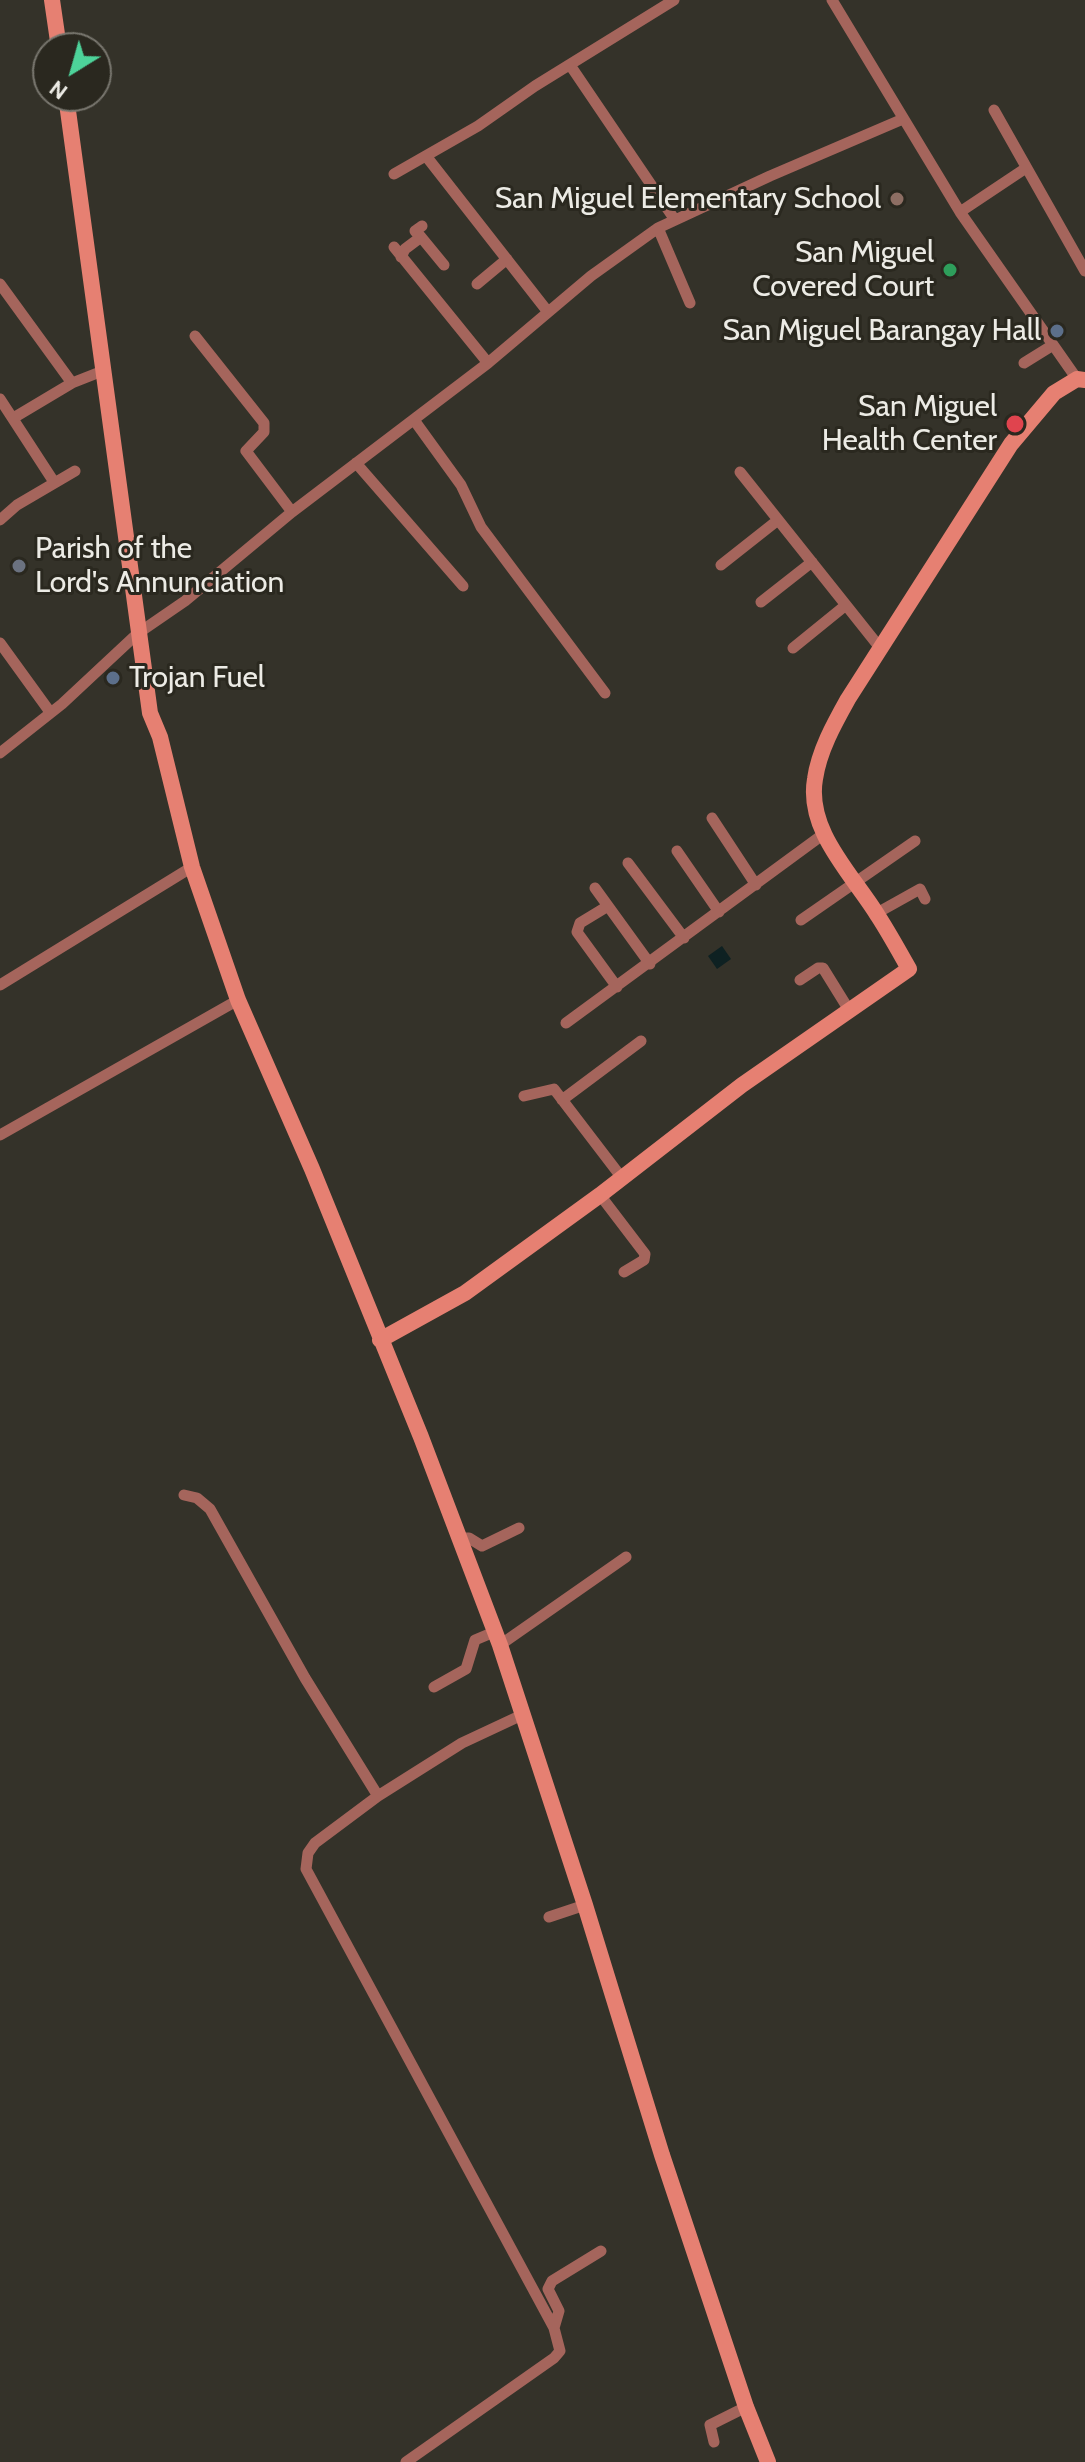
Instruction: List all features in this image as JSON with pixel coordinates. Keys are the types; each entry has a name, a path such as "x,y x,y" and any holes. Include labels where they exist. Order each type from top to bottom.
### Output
{"main road":[{"path":"52,0 57,32"},
{"path":"68,112 95,319 105,370 137,634 150,713 160,737 192,867 238,1000 312,1169 421,1437 497,1638 585,1905 662,2155 746,2407 768,2462"},
{"path":"380,1340 465,1293 600,1195 742,1085 909,969 825,833 815,807 815,780 834,725 1011,444 1054,393 1082,381"}],"street":[{"path":"394,174 478,126 674,0"},
{"path":"832,0 960,212 1053,345 1082,381"},
{"path":"570,65 675,220"},
{"path":"994,110 1085,271"},
{"path":"0,753 62,704 137,634 185,601 292,512 488,363 591,276 658,228 903,119"},
{"path":"426,156 548,312"},
{"path":"960,212 1026,168"},
{"path":"658,228 690,303"},
{"path":"444,265 421,232 398,252 488,363"},
{"path":"477,284 507,259"},
{"path":"0,284 72,383"},
{"path":"195,336 264,423 264,432 246,451 292,512"},
{"path":"1024,363 1053,345"},
{"path":"15,417 72,383 105,370"},
{"path":"0,399 15,417 54,482"},
{"path":"414,420 461,485 481,527 605,693"},
{"path":"356,463 463,586"},
{"path":"0,520 17,505 75,471"},
{"path":"740,472 881,649"},
{"path":"721,565 778,520"},
{"path":"761,602 812,562"},
{"path":"793,648 846,605"},
{"path":"0,643 50,712"},
{"path":"712,818 756,885"},
{"path":"566,1023 825,833"},
{"path":"801,920 915,841"},
{"path":"677,851 719,912"},
{"path":"628,863 684,938"},
{"path":"0,985 192,867"},
{"path":"595,888 650,964"},
{"path":"877,913 920,889 925,899"},
{"path":"608,906 580,923 577,932 617,987"},
{"path":"800,980 823,968 849,1010"},
{"path":"0,1135 238,1000"},
{"path":"562,1100 641,1041"},
{"path":"524,1096 554,1089 622,1178"},
{"path":"600,1195 645,1254 644,1260 624,1272"},
{"path":"184,1495 197,1498 210,1509 305,1678 378,1796"},
{"path":"458,1538 469,1538 482,1546 519,1528"},
{"path":"434,1687 466,1669 475,1640 497,1638 626,1557"},
{"path":"406,2462 560,2351 554,2328 306,1869 308,1853 315,1843 378,1796 462,1743 524,1714"},
{"path":"549,1917 585,1905"},
{"path":"554,2328 559,2311 548,2289 552,2281 601,2251"},
{"path":"714,2442 710,2425 746,2407"}],"water":[{"path":"722,946 731,959 717,969 708,956"}],"place":[{"name":"San Miguel Elementary School","path":"897,199"},
{"name":"San Miguel Covered Court","path":"950,270"},
{"name":"San Miguel Barangay Hall","path":"1057,331"},
{"name":"San Miguel Health Center","path":"1015,424"},
{"name":"Parish of the Lord's Annunciation","path":"19,566"},
{"name":"Trojan Fuel","path":"113,678"}]}
